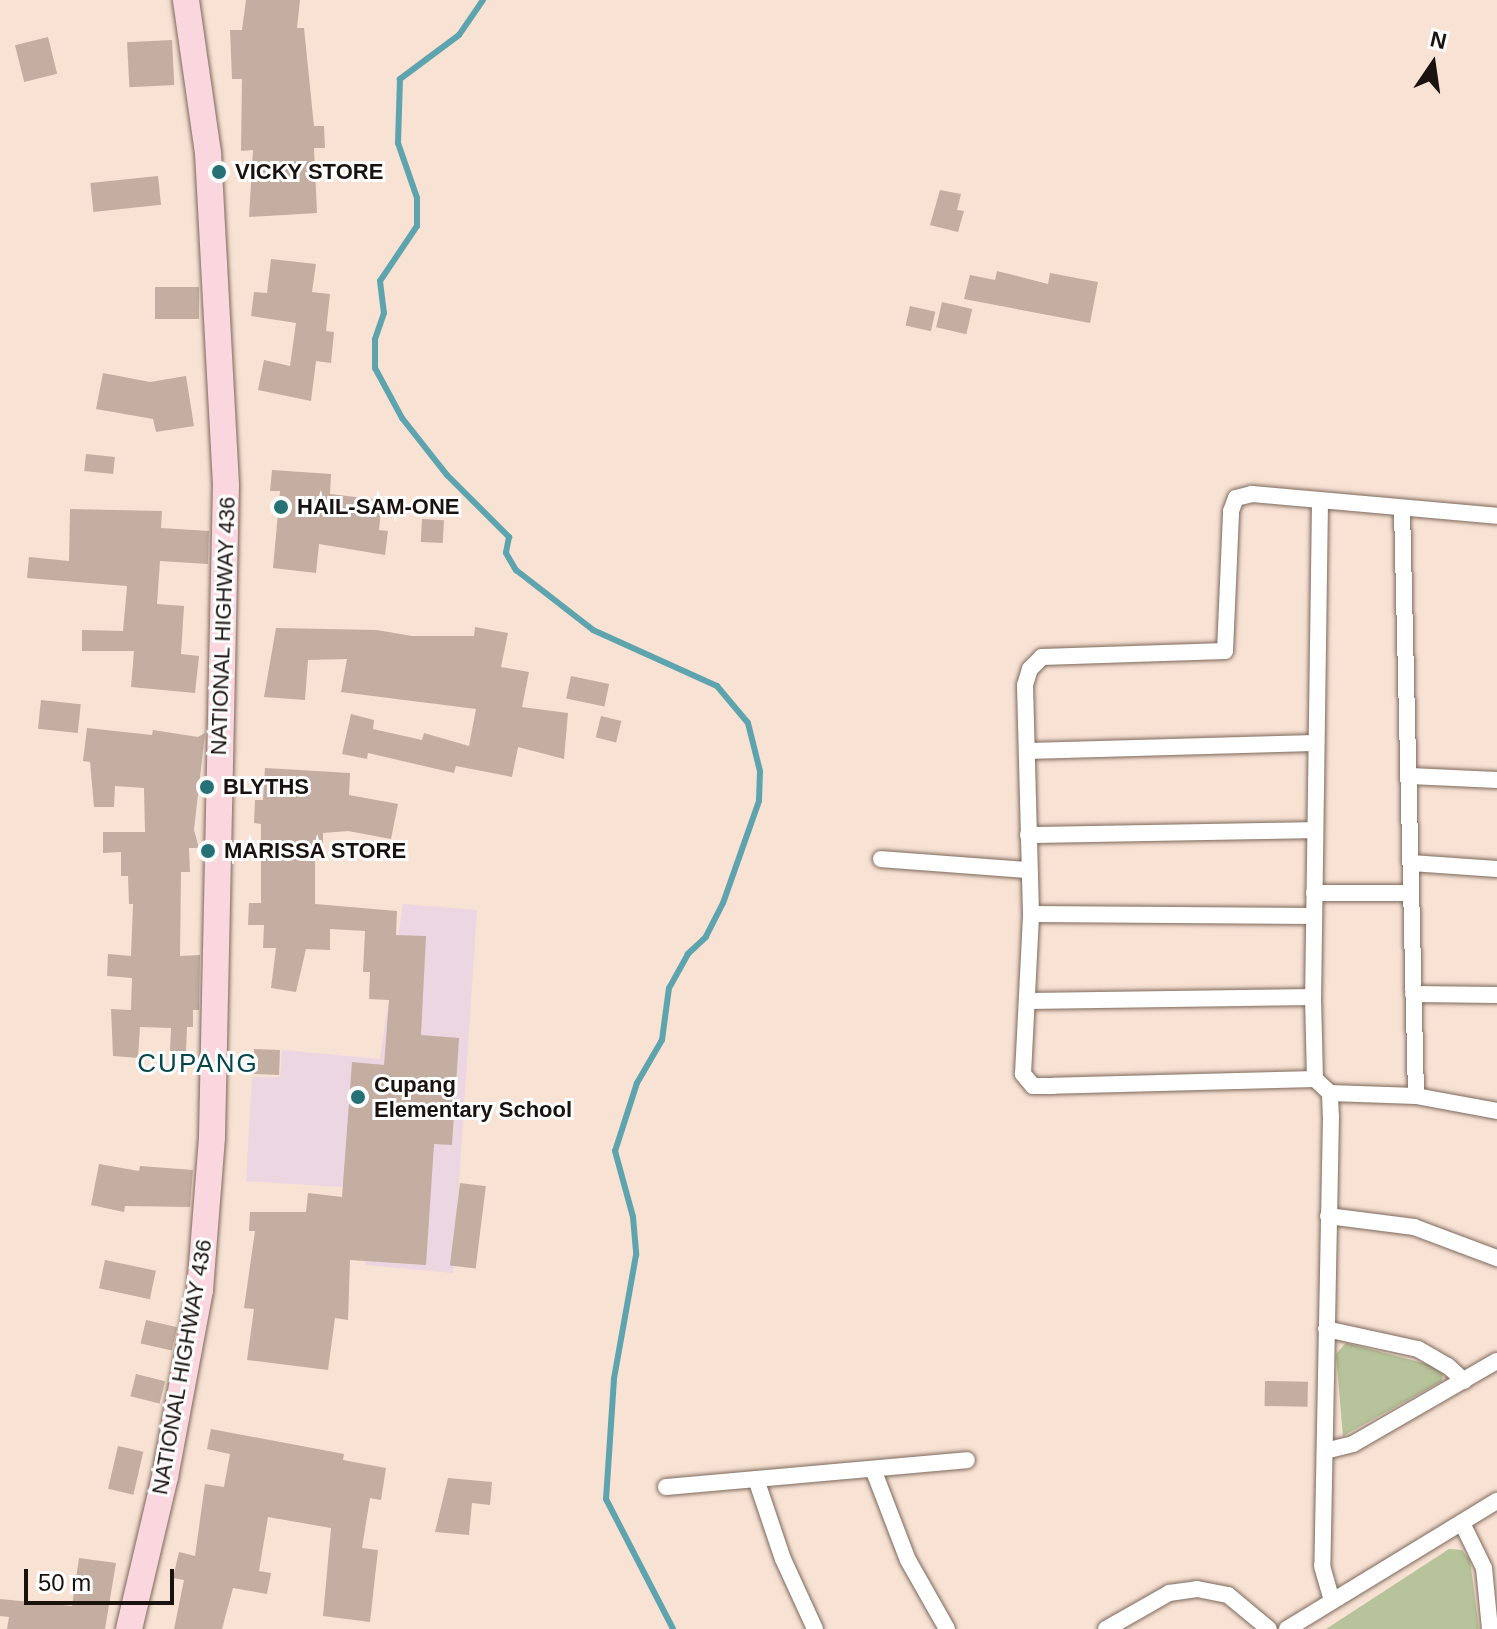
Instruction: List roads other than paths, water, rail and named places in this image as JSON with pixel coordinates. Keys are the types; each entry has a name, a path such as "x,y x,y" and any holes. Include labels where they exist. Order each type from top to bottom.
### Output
{"main road":[{"name":"NATIONAL HIGHWAY 436","path":"129,1629 165,1477 200,1290 212,1136 226,485 208,153 186,0"}],"street":[{"path":"1497,516 1252,494 1236,498 1231,511 1225,651 1042,657 1030,669 1025,685 1031,914 1023,1074 1033,1086 1315,1079 1330,1093 1416,1096 1497,1111"},
{"path":"1315,1079 1313,830 1320,502"},
{"path":"1402,509 1416,1096"},
{"path":"1027,751 1315,743"},
{"path":"1410,776 1497,780"},
{"path":"1028,835 1313,830"},
{"path":"881,859 1029,870"},
{"path":"1411,863 1497,869"},
{"path":"1314,893 1411,893"},
{"path":"1031,914 1314,916"},
{"path":"1413,994 1497,995"},
{"path":"1028,1001 1313,997"},
{"path":"1330,1093 1322,1566 1332,1600"},
{"path":"1328,1216 1414,1227 1497,1258"},
{"path":"1326,1329 1418,1349 1464,1381"},
{"path":"1325,1451 1353,1444 1497,1361"},
{"path":"666,1487 967,1460"},
{"path":"873,1469 908,1560 947,1629"},
{"path":"756,1479 783,1559 815,1629"},
{"path":"1287,1629 1497,1501"},
{"path":"1462,1523 1484,1568 1490,1629"},
{"path":"1106,1629 1169,1593 1197,1589 1228,1595 1269,1629"}],"waterway":[{"path":"483,0 459,35 400,79 398,143 417,198 417,226 380,281 384,313 375,339 375,368 402,418 447,475 509,537 506,553 516,570 593,630 717,686 748,723 760,771 759,801 723,903 706,937 688,954 669,988 662,1040 637,1083 615,1151 633,1217 636,1255 614,1379 606,1499 673,1629"}],"place":[{"name":"VICKY STORE","path":"219,172"},
{"name":"HAIL-SAM-ONE","path":"281,507"},
{"name":"BLYTHS","path":"207,787"},
{"name":"MARISSA STORE","path":"208,851"},
{"name":"Cupang Elementary School","path":"358,1097"}],"district":[{"name":"CUPANG","path":"198,1064"}]}
